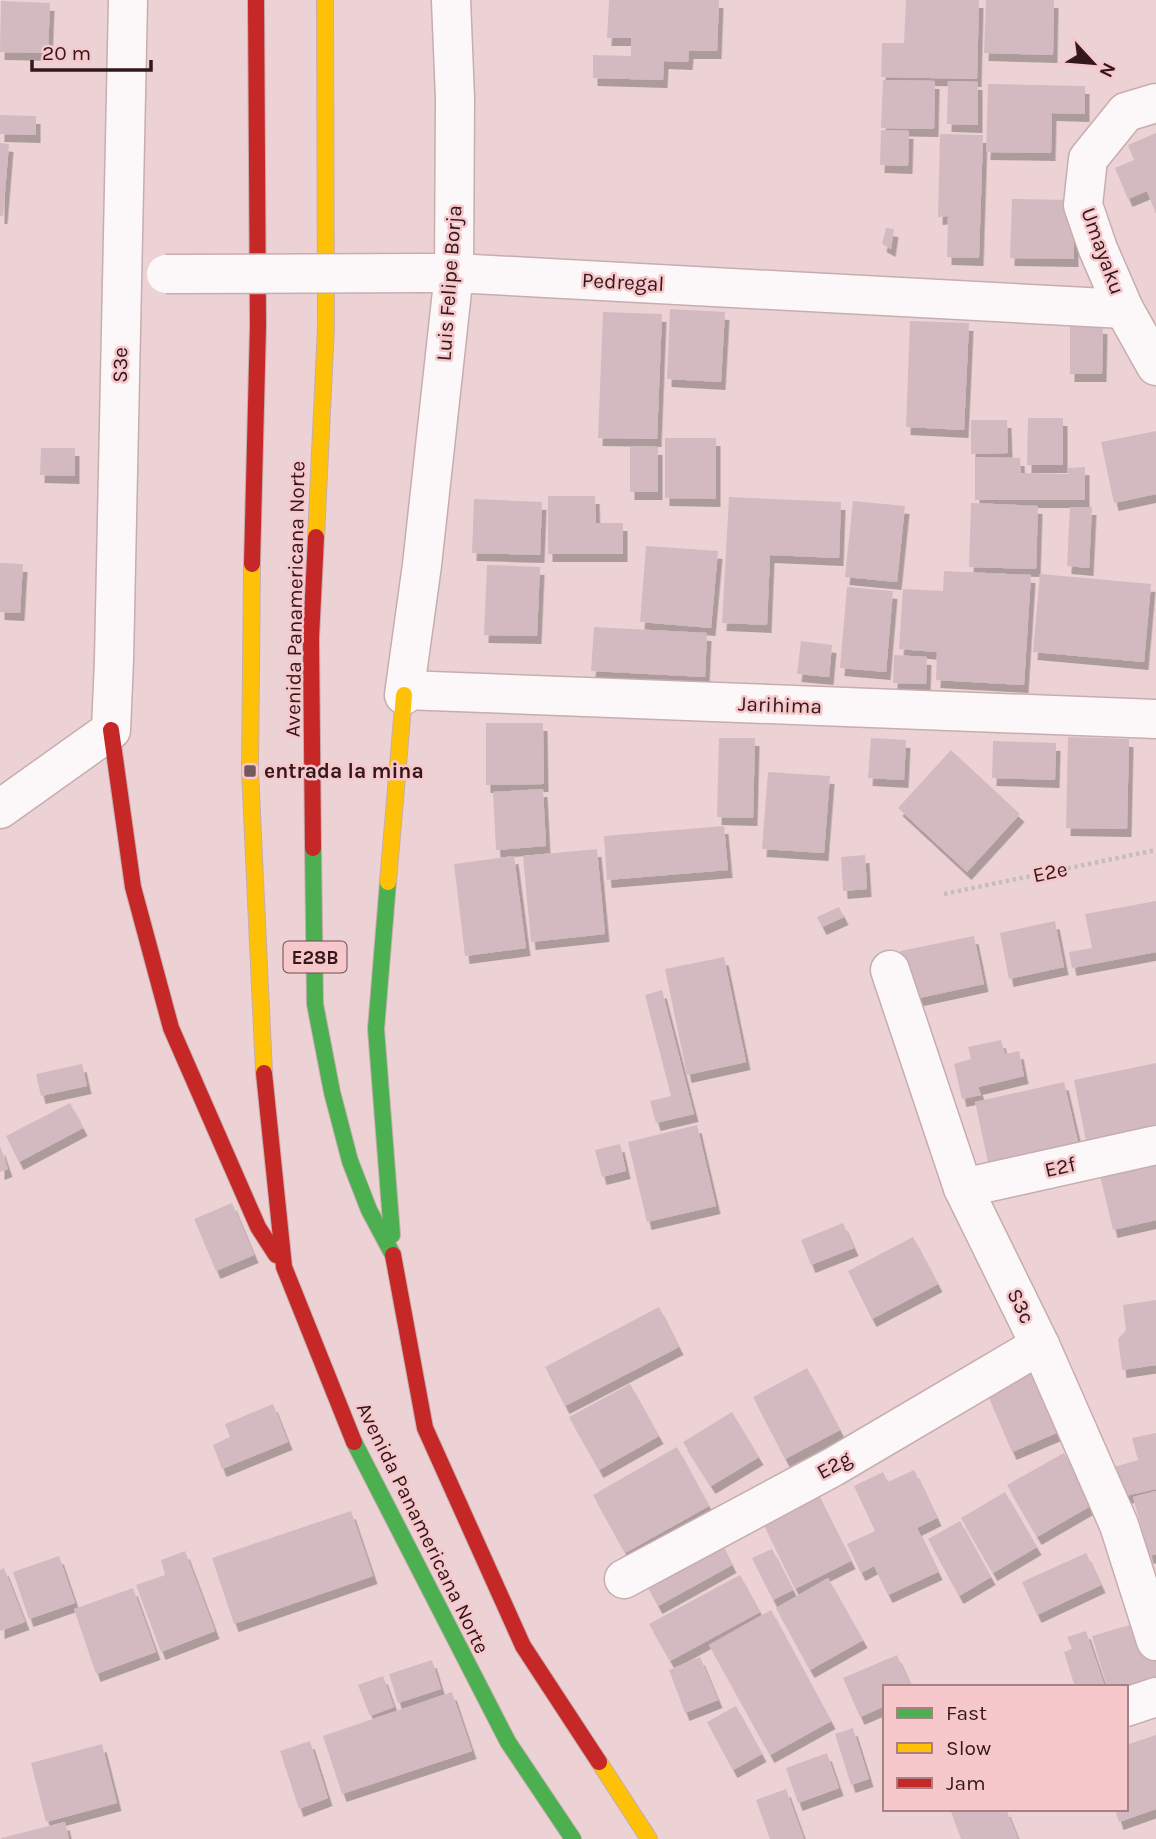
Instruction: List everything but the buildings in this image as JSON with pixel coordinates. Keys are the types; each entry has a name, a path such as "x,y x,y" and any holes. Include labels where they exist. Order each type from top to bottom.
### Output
{"highway":[{"name":"Avenida Panamericana Norte","path":"256,0 258,326 250,651 250,771 265,1089 284,1268 356,1448 508,1742 573,1839"},
{"name":"Avenida Panamericana Norte","path":"325,0 326,327 311,638 316,1004 332,1093 350,1161 369,1210 393,1254 425,1428 523,1646 649,1839"},
{"path":"393,1254 376,1028 404,693"},
{"path":"111,730 133,887 171,1028 258,1227 284,1268"}],"street":[{"name":"S3e","path":"111,730 128,0"},
{"name":"Luis Felipe Borja","path":"404,693 422,565 439,273 455,98 451,0"},
{"name":"Umayaku","path":"1156,103 1126,112 1088,159 1083,205 1098,249 1124,309 1156,366"},
{"name":"Pedregal","path":"122,274 439,273 1124,309"},
{"name":"Jarihima","path":"404,693 1156,719"},
{"path":"0,809 111,730"},
{"name":"S3c","path":"891,970 964,1188 1041,1345 1119,1525 1156,1641"},
{"name":"E2f","path":"964,1188 1156,1145"},
{"name":"E2g","path":"624,1579 833,1466 1041,1345"},
{"path":"1128,1706 1156,1697"}],"path":[{"name":"E2e","path":"944,894 1156,850"}],"traffic: fast":[{"path":"313,848 315,1004 332,1092 350,1161 369,1210 393,1255"},
{"path":"388,882 376,1029 392,1235"},
{"path":"354,1442 508,1742 573,1839"}],"traffic: slow":[{"path":"316,537 326,327 325,0"},
{"path":"252,564 250,771 264,1073"},
{"path":"388,882 404,695"},
{"path":"599,1762 649,1839"}],"traffic: jam":[{"path":"252,564 258,326 256,0"},
{"path":"313,848 311,638 316,537"},
{"path":"111,730 133,887 171,1028 258,1227 276,1255"},
{"path":"264,1073 284,1267 354,1442"},
{"path":"393,1255 425,1428 523,1646 599,1762"}],"place":[{"name":"entrada la mina","path":"250,771"}]}
